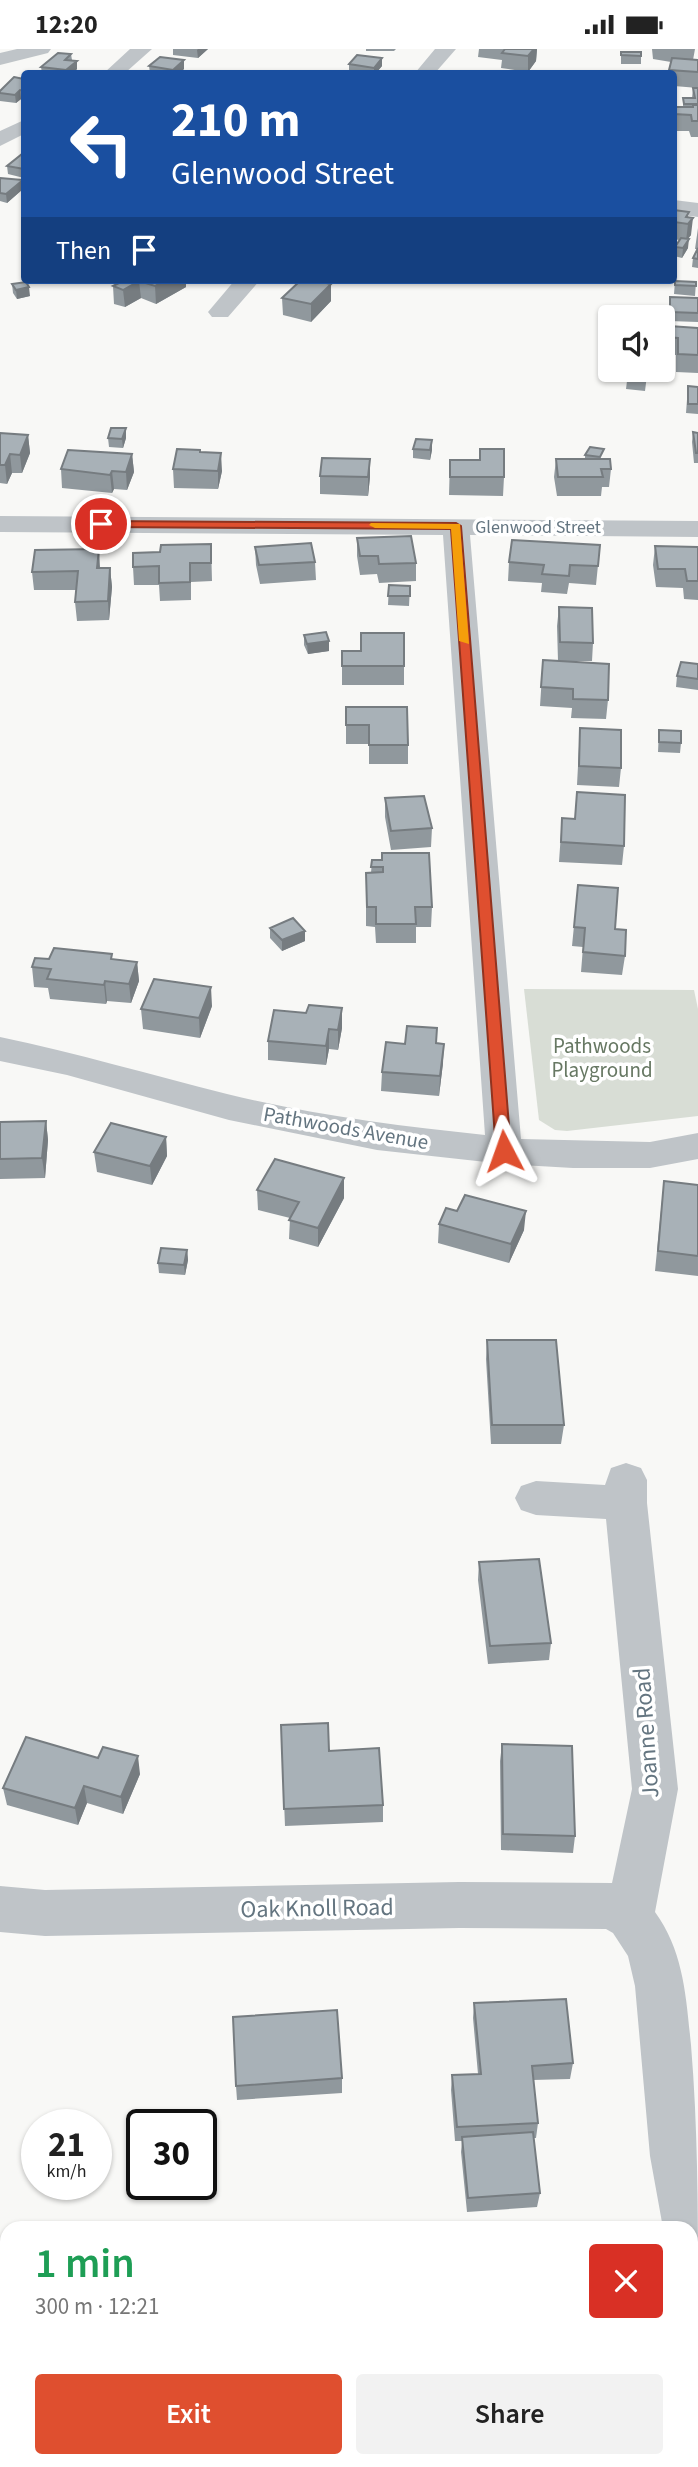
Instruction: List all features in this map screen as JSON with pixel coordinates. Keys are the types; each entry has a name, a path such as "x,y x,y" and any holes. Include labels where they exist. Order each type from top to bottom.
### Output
{"street":[{"path":"0,59 41,49"},
{"path":"118,70 142,49"},
{"path":"428,70 446,49"},
{"path":"0,140 21,128"},
{"path":"677,207 698,210"},
{"path":"220,312 244,284"},
{"name":"Glenwood Street","path":"0,524 698,529"},
{"path":"456,526 504,1151"},
{"name":"Pathwoods Avenue","path":"0,1049 67,1063 229,1107 377,1137 504,1151 573,1155 650,1155 698,1146"},
{"name":"Joanne Road","path":"536,1498 626,1491 655,1789 631,1917"},
{"name":"Oak Knoll Road","path":"0,1909 45,1913 612,1906 631,1917"},
{"path":"631,1917 651,1947 660,1986 676,2156 689,2221"}],"green space":[{"name":"Pathwoods Playground","path":"524,989 694,990 698,1009 698,1116 567,1131 555,1130 539,1120"}],"building":[{"path":"505,49 534,49 528,56 502,53"},
{"path":"621,52 641,52 641,56 621,55"},
{"path":"58,53 71,54 65,60 77,61 66,70 41,67"},
{"path":"357,55 382,58 374,68 349,64"},
{"path":"160,57 184,60 173,70 149,66"},
{"path":"672,58 698,60 698,72 669,70"},
{"path":"14,77 21,78 21,90 15,95 0,91"},
{"path":"693,88 698,88 698,104 684,104 683,98 695,98"},
{"path":"698,105 698,121 692,121 691,115 677,114 677,107"},
{"path":"21,155 21,168 7,166"},
{"path":"0,178 21,180 6,194 0,193"},
{"path":"677,210 689,212 686,217 693,218 688,224 677,222"},
{"path":"681,238 689,239 683,248 677,247"},
{"path":"677,281 696,282 696,286 675,285"},
{"path":"21,283 29,287 16,290 12,284"},
{"path":"117,284 134,284 123,290 113,286"},
{"path":"297,284 331,284 311,304 282,298"},
{"path":"670,297 698,298 698,313 675,312 675,305 670,305"},
{"path":"675,326 698,328 698,355 678,354 678,338 675,338"},
{"path":"688,386 698,387 698,404 688,404"},
{"path":"111,428 126,428 122,439 108,438"},
{"path":"693,432 698,433 698,453 696,453"},
{"path":"0,433 28,435 20,455 10,454 5,465 0,465"},
{"path":"416,439 432,440 430,450 413,449"},
{"path":"590,447 604,449 600,457 585,455"},
{"path":"177,449 221,453 218,471 173,469"},
{"path":"480,449 504,449 504,477 450,477 450,460 480,460"},
{"path":"68,450 132,454 126,472 112,471 110,475 61,469"},
{"path":"322,458 370,459 368,477 320,476"},
{"path":"556,459 610,459 611,469 601,469 603,477 558,477"},
{"path":"411,536 416,563 379,564 378,556 360,556 357,538"},
{"path":"512,540 600,545 598,566 570,565 569,576 542,574 544,565 509,562"},
{"path":"311,543 315,562 259,565 255,547"},
{"path":"211,544 211,563 190,563 190,582 159,583 159,566 133,567 133,553 160,552 161,545"},
{"path":"655,546 698,547 698,581 687,581 685,569 658,569"},
{"path":"99,549 97,568 110,568 108,601 75,602 78,571 32,572 35,550"},
{"path":"389,585 410,586 410,596 388,596"},
{"path":"559,607 592,608 593,643 560,642"},
{"path":"326,632 329,641 307,644 304,635"},
{"path":"361,633 404,633 404,666 342,666 342,651 361,651"},
{"path":"543,660 609,664 608,700 573,699 573,689 541,687"},
{"path":"681,662 698,664 698,679 677,676"},
{"path":"346,707 407,707 408,745 369,745 369,725 346,725"},
{"path":"580,728 621,730 621,768 579,766"},
{"path":"659,730 681,731 681,743 659,742"},
{"path":"577,792 625,795 624,846 561,842 562,818 575,819"},
{"path":"424,796 432,828 391,831 385,798"},
{"path":"382,853 429,853 432,907 415,907 416,924 376,924 376,907 367,907 366,873 383,872 383,867 371,867 372,860 382,860"},
{"path":"578,885 618,888 615,929 626,930 625,956 583,952 585,928 574,927"},
{"path":"293,918 305,931 282,940 270,928"},
{"path":"54,948 112,954 111,959 137,962 129,984 105,981 104,985 47,979 51,969 32,967 35,958 49,959"},
{"path":"154,979 211,987 199,1018 141,1009"},
{"path":"309,1005 342,1008 338,1030 329,1029 326,1046 268,1041 274,1010 306,1013"},
{"path":"407,1026 437,1028 436,1043 444,1044 440,1076 382,1072 386,1042 405,1044"},
{"path":"46,1121 42,1158 0,1159 0,1122"},
{"path":"111,1123 166,1137 150,1166 94,1152"},
{"path":"275,1159 344,1178 318,1228 289,1220 299,1202 257,1190"},
{"path":"664,1181 698,1185 698,1256 658,1251"},
{"path":"465,1195 526,1211 511,1244 439,1224 446,1208 457,1211"},
{"path":"161,1248 187,1250 184,1265 158,1263"},
{"path":"487,1340 556,1340 564,1425 492,1425"},
{"path":"539,1559 551,1643 490,1646 479,1562"},
{"path":"328,1723 329,1751 379,1748 383,1805 284,1809 281,1725"},
{"path":"26,1737 98,1758 103,1747 138,1756 121,1797 84,1786 75,1808 3,1788"},
{"path":"502,1744 572,1746 575,1836 503,1834"},
{"path":"566,1999 573,2063 532,2066 538,2123 457,2127 452,2075 481,2074 474,2003"},
{"path":"337,2010 342,2078 236,2086 233,2017"},
{"path":"533,2132 540,2193 468,2198 462,2137"}],"slow traffic":[{"path":"375,525 456,526 465,641"}],"route":[{"path":"101,524 456,526 504,1151"}]}
